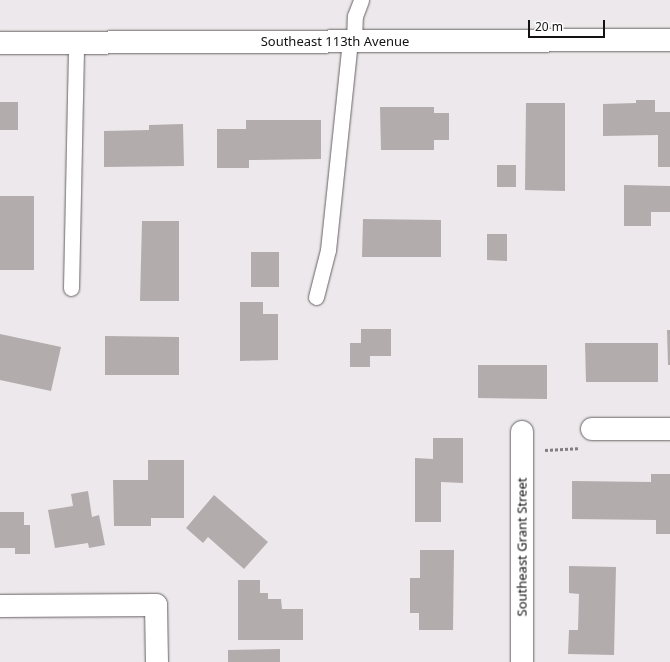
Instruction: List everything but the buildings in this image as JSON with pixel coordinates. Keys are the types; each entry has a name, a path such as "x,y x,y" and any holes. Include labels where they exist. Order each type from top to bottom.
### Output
{"street":[{"name":"Southeast 113th Avenue","path":"0,43 670,40"},
{"path":"592,429 670,429"},
{"name":"Southeast Grant Street","path":"522,441 522,662"},
{"path":"0,606 156,605 157,662"}],"lane":[{"path":"316,297 328,250 355,16 362,0"},
{"path":"71,288 76,42"}],"path":[{"path":"522,441 577,449 586,444 592,429"}]}
